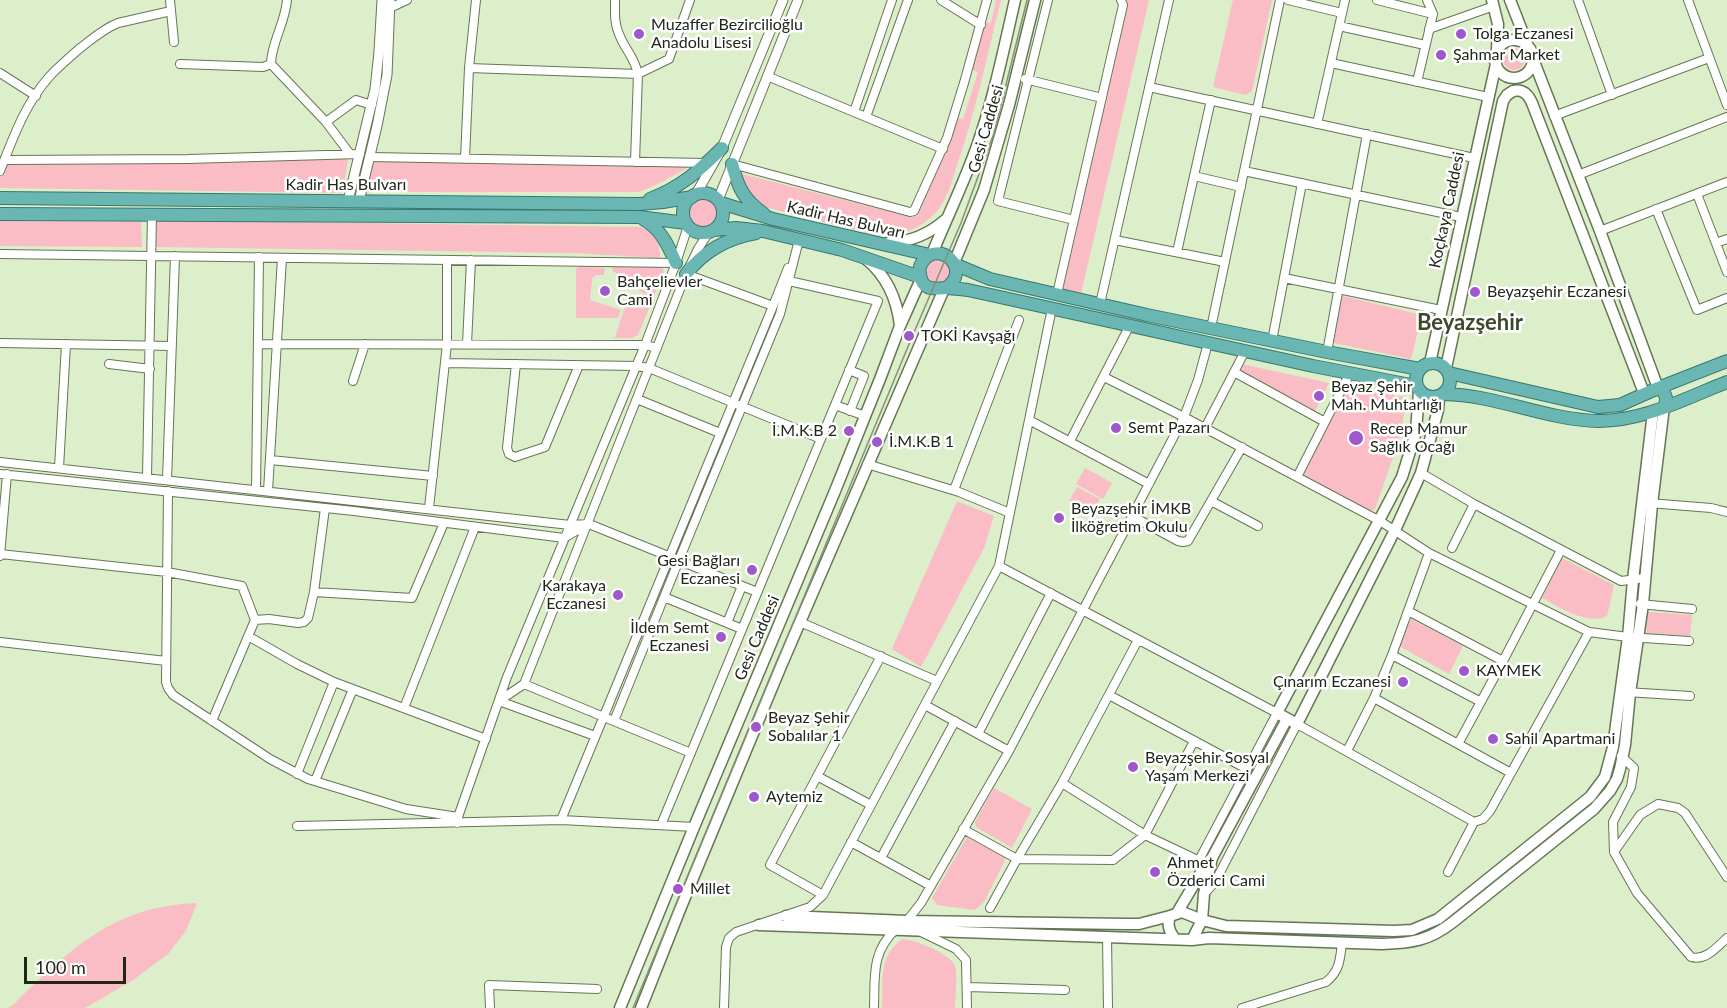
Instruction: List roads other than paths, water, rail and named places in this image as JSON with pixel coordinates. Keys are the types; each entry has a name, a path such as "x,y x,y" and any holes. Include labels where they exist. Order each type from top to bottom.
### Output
{"highway":[{"path":"630,204 674,189 689,179 722,148"},
{"path":"732,164 747,201 773,219"},
{"path":"706,193 720,202 723,218 718,227 712,231 700,233 687,224 683,213 684,208 694,195 706,193"},
{"name":"Kadir Has Bulvarı","path":"0,198 630,204 663,202 694,195"},
{"name":"Kadir Has Bulvarı","path":"720,202 773,219 931,255"},
{"name":"Kadir Has Bulvarı","path":"0,214 639,217 687,224"},
{"path":"639,217 658,230 676,263"},
{"name":"Kadir Has Bulvarı","path":"712,231 736,228 768,232 863,257 921,278"},
{"path":"686,274 700,259 719,245 743,236 768,232"},
{"path":"945,288 954,280 956,272 954,263 943,254 931,255 921,264 920,271 921,278 929,288 968,290 1350,373 1418,388 1428,397 1441,395 1475,397 1590,420 1619,419 1658,410 1727,382"},
{"path":"954,263 990,279 1100,304 1327,352 1425,366 1436,363 1448,371 1598,407 1620,405 1644,393 1727,361"},
{"path":"1418,388 1417,374 1425,366"},
{"path":"1441,395 1450,385 1448,371"},
{"path":"1644,393 1645,404 1649,410 1658,410 1666,404 1666,396 1658,388"}],"main road":[{"name":"Gesi Caddesi","path":"931,255 979,141 1015,0"},
{"name":"Gesi Caddesi","path":"954,263 984,190 1035,0"},
{"path":"1510,0 1658,388"},
{"path":"1493,3 1498,24 1496,64 1503,75 1521,77 1528,72 1533,59"},
{"path":"1497,51 1503,44 1512,40 1528,47"},
{"name":"Koçkaya Caddesi","path":"1425,366 1441,310 1496,64"},
{"name":"Koçkaya Caddesi","path":"1448,371 1503,101 1513,91 1515,78"},
{"path":"1513,91 1523,92 1529,96 1644,393"},
{"path":"873,243 897,243 912,239 933,229 947,218"},
{"path":"863,257 880,273 891,289 900,326"},
{"name":"Gesi Caddesi","path":"620,1008 921,278"},
{"name":"Gesi Caddesi","path":"641,1008 800,622 945,288"},
{"path":"1292,721 1277,713 1380,521 1407,465 1416,432 1418,388"},
{"path":"1175,939 1168,928 1173,915 1292,721 1395,530 1421,473 1441,395"},
{"path":"1633,638 1633,580 1647,503 1658,410"},
{"path":"1407,465 1421,473"},
{"path":"786,916 907,921 1139,924 1182,912 1226,926 1377,931 1405,931 1438,919 1590,797 1605,777 1625,692 1633,638 1643,604 1646,578 1647,503"},
{"path":"759,925 921,932 1382,944 1408,943 1424,939 1444,929 1594,810 1610,791 1617,779 1623,757 1625,692"},
{"path":"1192,940 1202,920 1206,861"}],"street":[{"path":"170,0 174,42"},
{"path":"286,0 284,19 271,54 271,64 355,154"},
{"path":"353,201 355,154 372,105 380,52 382,0"},
{"path":"353,201 370,157 387,75 390,4 407,0"},
{"path":"465,159 469,68 476,0"},
{"path":"615,0 617,30 636,62 638,74 635,162"},
{"path":"469,68 638,74 669,59 690,0"},
{"path":"694,195 722,148 783,0"},
{"path":"720,202 732,164 798,0"},
{"path":"854,112 892,0"},
{"path":"866,117 908,0"},
{"path":"941,0 981,25"},
{"path":"732,164 910,212 914,211 943,149 987,0"},
{"path":"1048,0 998,201 1074,220"},
{"path":"1057,294 1123,5 1121,0"},
{"path":"1100,304 1169,0"},
{"path":"1211,328 1280,0"},
{"path":"1288,0 1342,13"},
{"path":"1317,124 1345,0"},
{"path":"1377,0 1432,14"},
{"path":"1417,82 1432,14 1427,0"},
{"path":"1578,0 1612,95"},
{"path":"1688,0 1727,105"},
{"path":"1429,29 1493,3"},
{"path":"0,171 17,129 48,78 61,65 102,31 118,23 171,11"},
{"path":"1339,26 1425,45"},
{"path":"1554,116 1709,58"},
{"path":"1331,63 1488,98"},
{"path":"180,64 263,67 271,64"},
{"path":"0,73 36,96"},
{"path":"767,76 943,149"},
{"path":"1016,76 1102,98"},
{"path":"1149,87 1474,158"},
{"path":"326,122 356,100 372,105"},
{"path":"1177,252 1211,100"},
{"path":"1578,175 1727,117"},
{"path":"1327,352 1367,135"},
{"path":"5,160 188,159 355,154"},
{"path":"370,157 706,163"},
{"path":"1244,171 1461,217"},
{"path":"1194,176 1241,187"},
{"path":"1600,231 1727,182"},
{"path":"1272,341 1302,183"},
{"path":"1697,194 1727,272"},
{"path":"1656,209 1697,310 1727,298"},
{"path":"147,478 152,214"},
{"path":"458,820 499,701 645,345 676,263 687,224"},
{"path":"499,701 524,684 686,274 698,249 712,231"},
{"path":"1716,243 1727,239"},
{"path":"614,721 780,314 799,240"},
{"path":"561,820 799,240"},
{"path":"1115,240 1225,262"},
{"path":"0,254 676,263"},
{"path":"167,480 175,256"},
{"path":"255,490 260,257"},
{"path":"268,491 282,258"},
{"path":"429,508 447,345 447,260"},
{"path":"468,345 471,260"},
{"path":"686,274 772,306"},
{"path":"1284,278 1441,310"},
{"path":"661,825 878,302 789,281"},
{"path":"724,1008 728,942 736,932 810,908 823,895 999,566 1052,308"},
{"path":"954,490 1019,320"},
{"path":"1070,441 1130,325"},
{"path":"0,343 172,346"},
{"path":"874,1008 877,956 881,946 894,930 907,921 921,903 1009,751 1184,417 1198,380 1208,343"},
{"path":"59,468 66,344"},
{"path":"258,344 645,345 657,348"},
{"path":"353,381 365,344"},
{"path":"1205,428 1245,351"},
{"path":"445,363 649,368 821,439"},
{"path":"109,364 150,369"},
{"path":"516,364 507,448 509,454 516,457 545,447 579,365"},
{"path":"849,370 864,376 850,411"},
{"path":"1234,372 1325,422"},
{"path":"1297,477 1350,373"},
{"path":"1104,377 1380,521 1429,553 1589,632 1633,638 1689,641"},
{"path":"637,399 720,433"},
{"path":"835,405 865,416"},
{"path":"1029,420 1149,484"},
{"path":"1132,516 1183,542 1189,539 1242,447"},
{"path":"270,460 433,476"},
{"path":"0,462 570,525 589,524 757,592"},
{"path":"867,464 954,490 1010,513"},
{"path":"1421,473 1474,504 1621,581 1646,578"},
{"path":"212,721 255,620 242,586 167,572 0,555 3,474 325,508 564,538 589,524"},
{"path":"168,491 166,682 170,692 270,759 297,774 406,810 458,820"},
{"path":"1211,501 1258,526"},
{"path":"1647,503 1712,508 1727,512"},
{"path":"1452,548 1474,504"},
{"path":"255,620 269,619 298,623 304,622 309,616 325,508"},
{"path":"314,592 412,597 444,523"},
{"path":"404,708 475,527"},
{"path":"1458,744 1561,550"},
{"path":"1347,751 1374,698 1392,655 1429,553"},
{"path":"999,566 1277,713 1247,768 1206,861 1145,835 1062,783"},
{"path":"727,623 742,586"},
{"path":"978,734 1051,593"},
{"path":"664,597 742,629"},
{"path":"1632,602 1692,609"},
{"path":"1408,610 1503,661"},
{"path":"800,622 937,681"},
{"path":"1204,894 1215,882 1292,721 1474,822 1487,816 1589,632"},
{"path":"248,636 334,682 486,739"},
{"path":"990,908 1062,783 1138,640"},
{"path":"0,642 166,661"},
{"path":"1392,655 1481,702"},
{"path":"823,895 770,865 881,656"},
{"path":"297,774 334,682"},
{"path":"524,684 691,753"},
{"path":"315,781 354,689"},
{"path":"1625,692 1690,696"},
{"path":"1109,695 1247,768"},
{"path":"1374,698 1511,773"},
{"path":"499,701 595,736"},
{"path":"924,705 1009,751"},
{"path":"881,858 955,721"},
{"path":"963,829 1017,859 1113,860 1145,835 1194,741"},
{"path":"1613,747 1634,768 1631,787 1613,822 1614,852 1637,893 1688,955 1695,959 1702,958 1727,938"},
{"path":"818,776 871,805"},
{"path":"1614,852 1640,815 1658,804 1678,807 1685,813 1727,877"},
{"path":"297,826 458,820 561,820 694,827"},
{"path":"1448,872 1474,822"},
{"path":"851,842 931,886"},
{"path":"921,932 952,946 966,960 967,1008"},
{"path":"1107,937 1108,1008"},
{"path":"1242,1008 1326,982 1338,969 1342,943"},
{"path":"490,1008 489,985 597,989"},
{"path":"968,987 1065,990"}],"tram line":[{"path":"633,1008 961,223 994,133 1027,0"}],"place":[{"name":"Muzaffer Bezircilioğlu Anadolu Lisesi","path":"639,34"},
{"name":"Tolga Eczanesi","path":"1461,34"},
{"name":"Şahmar Market","path":"1441,55"},
{"name":"Bahçelievler Cami","path":"605,291"},
{"name":"Beyazşehir Eczanesi","path":"1475,292"},
{"name":"TOKİ Kavşağı","path":"909,336"},
{"name":"Beyaz Şehir Mah. Muhtarlığı","path":"1319,396"},
{"name":"Semt Pazarı","path":"1116,428"},
{"name":"İ.M.K.B 2","path":"849,431"},
{"name":"Recep Mamur Sağlık Ocağı","path":"1356,438"},
{"name":"İ.M.K.B 1","path":"877,442"},
{"name":"Beyazşehir İMKB İlköğretim Okulu","path":"1059,518"},
{"name":"Gesi Bağları Eczanesi","path":"752,570"},
{"name":"Karakaya Eczanesi","path":"618,595"},
{"name":"İldem Semt Eczanesi","path":"721,637"},
{"name":"KAYMEK","path":"1464,671"},
{"name":"Çınarım Eczanesi","path":"1403,682"},
{"name":"Beyaz Şehir Sobalılar 1","path":"756,727"},
{"name":"Sahil Apartmani","path":"1493,739"},
{"name":"Beyazşehir Sosyal Yaşam Merkezi","path":"1133,767"},
{"name":"Aytemiz","path":"754,797"},
{"name":"Ahmet Özderici Cami","path":"1155,872"},
{"name":"Millet","path":"678,889"}],"district":[{"name":"Beyazşehir","path":"1470,323"}]}
